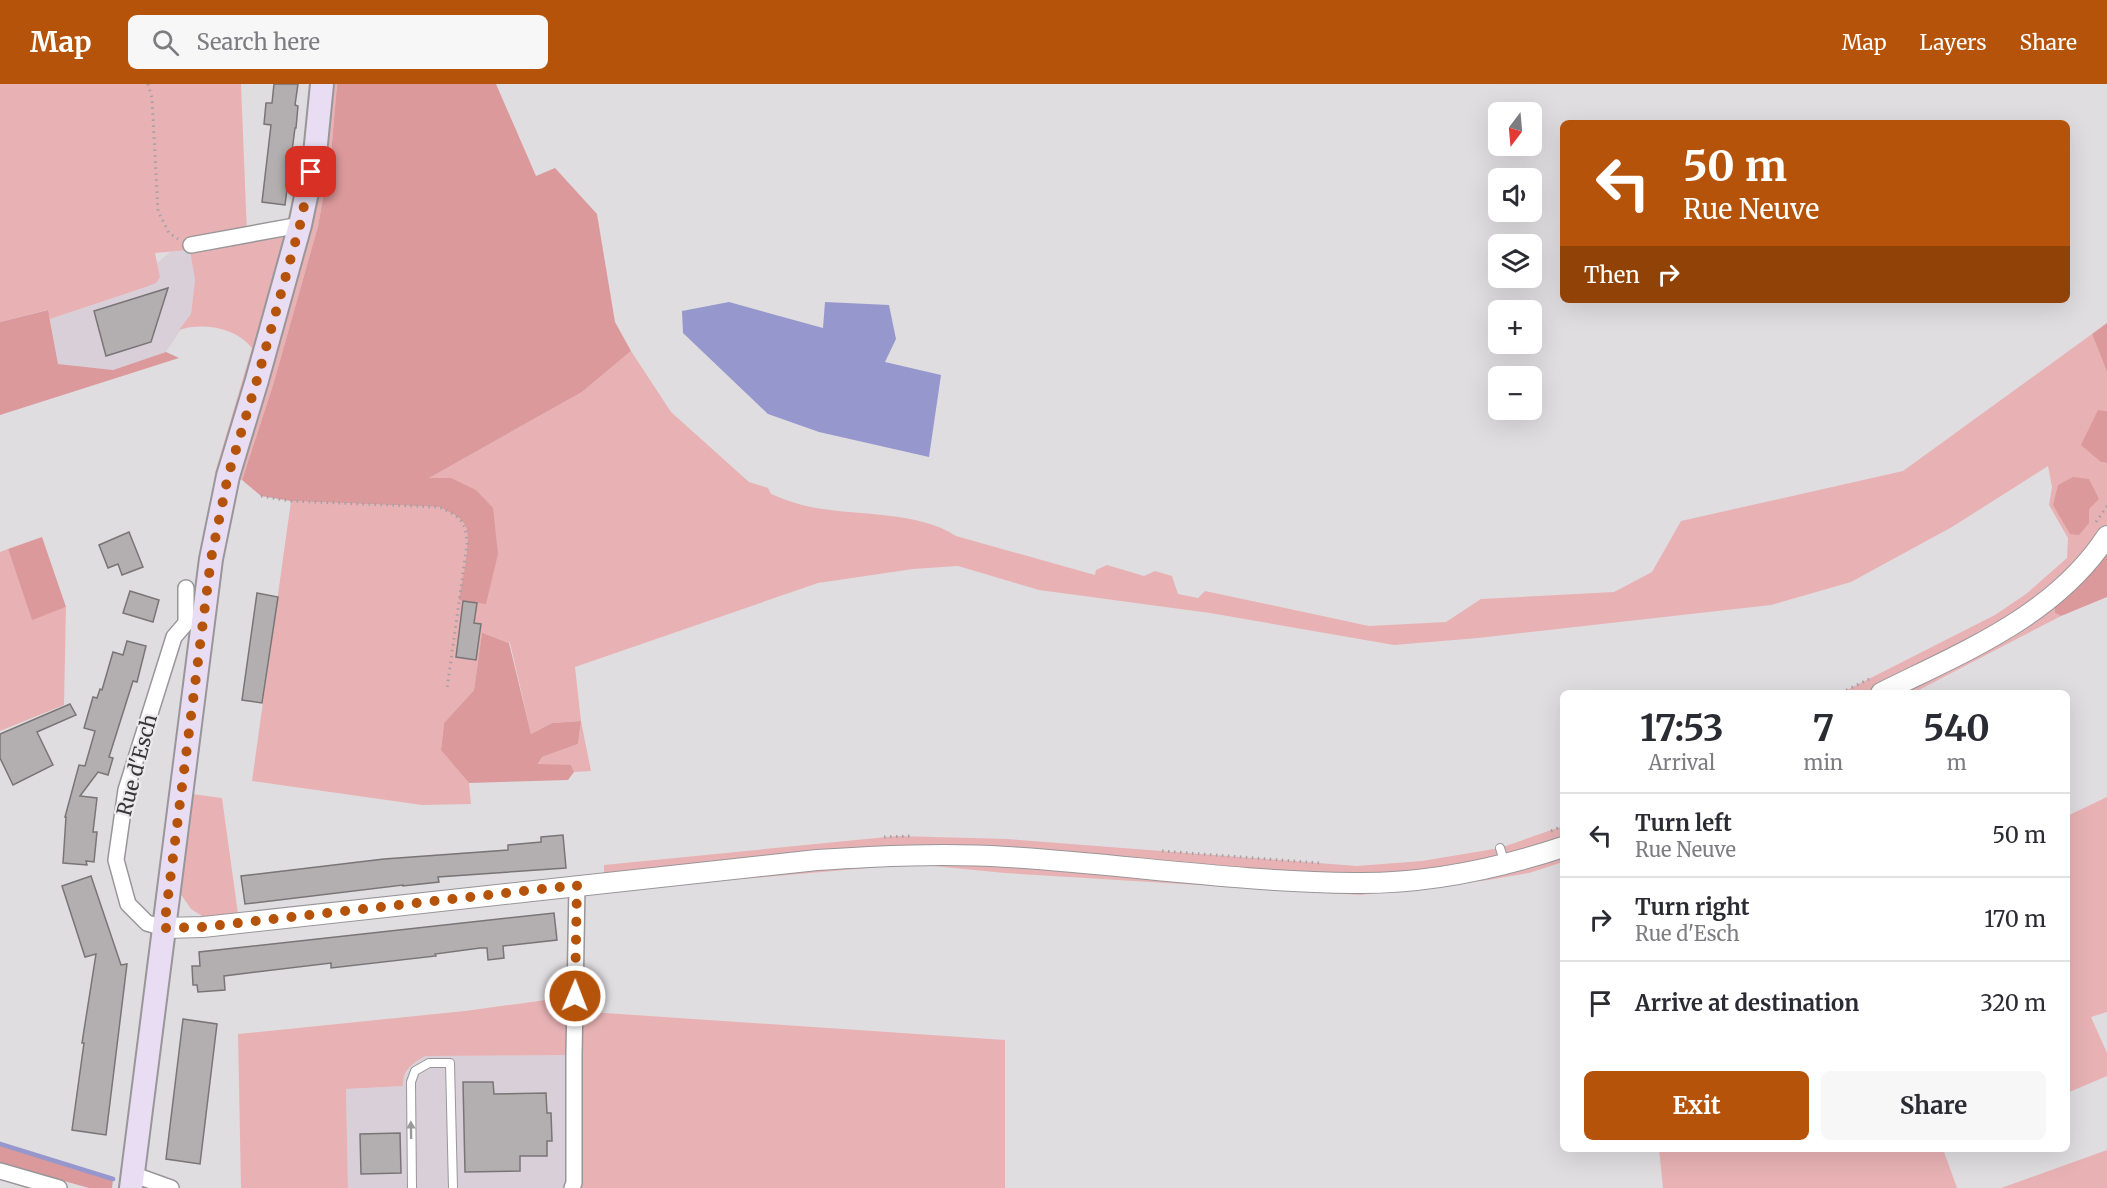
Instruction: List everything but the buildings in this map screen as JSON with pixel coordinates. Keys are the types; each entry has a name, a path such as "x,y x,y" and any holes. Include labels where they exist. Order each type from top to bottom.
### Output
{"main road":[{"name":"Rue d'Esch","path":"131,1181 164,928 195,620 211,559 228,476 300,225 315,154 322,84"}],"street":[{"path":"190,245 300,225"},
{"path":"1876,685 1999,634 2068,583 2097,552 2107,536"},
{"name":"Rue d'Esch","path":"164,928 147,923 128,904 116,860 126,790 174,637 195,620 186,588"},
{"path":"164,928 214,925 817,860 900,855 1005,856 1356,884 1422,879 1502,856 1560,847"},
{"path":"572,1188 574,1183 577,885"},
{"path":"0,1171 59,1188"},
{"path":"131,1181 171,1188"}],"lane":[{"path":"412,1188 411,1082 415,1071 429,1063 450,1063 453,1188"}],"path":[{"path":"148,84 152,98 158,211 169,233 190,245"},
{"path":"261,496 291,501 439,507 455,514 466,526 467,544 447,689"},
{"path":"1854,690 1876,685"}],"shaded area":[{"path":"0,84 241,84 247,234 300,225 322,84 337,84 331,154 318,226 273,385 242,480 215,473 252,348 237,336 218,328 198,327 179,330 191,314 195,280 190,250 155,253 160,277 156,283 146,287 50,319 47,310 0,322"},
{"path":"337,84 496,84 536,176 555,168 597,214 615,322 631,351 582,392 429,478 451,478 476,490 493,508 498,554 486,604 459,600 466,562 467,533 462,520 455,515 439,507 291,501 261,496 242,480 273,385 318,226 331,154"},
{"path":"191,250 195,280 191,314 166,352 113,370 58,364 50,319 146,287 160,277 157,263 170,252"},
{"path":"48,310 58,364 113,370 166,352 179,358 0,415 0,322"},
{"path":"2107,323 2107,372 2092,334"},
{"path":"2092,334 2107,372 2107,411 2098,410 2101,462 2107,463 2107,554 2078,587 2055,606 2055,613 2061,616 1919,690 1847,690 1995,615 2026,594 2067,558 2068,538 2049,505 2052,487 2048,466 1952,527 1851,582 1771,605 1478,638 1394,645 1210,613 1039,590 958,566 913,569 818,583 575,667 581,721 552,723 531,734 510,643 482,634 474,690 444,723 441,749 469,783 471,804 422,805 252,781 291,501 439,507 455,515 464,523 467,533 467,552 460,600 498,554 427,479 582,392 631,351 671,412 749,482 768,488 771,494 794,503 820,509 921,521 940,527 956,536 1095,575 1096,570 1107,565 1144,576 1155,571 1172,576 1178,594 1198,598 1205,591 1369,626 1446,622 1481,599 1614,592 1652,572 1681,521 1903,471"},
{"path":"2098,410 2107,411 2107,463 2101,462 2081,445"},
{"path":"2073,477 2089,479 2099,499 2089,509 2089,523 2079,535 2070,534 2053,505 2058,485"},
{"path":"42,537 66,607 32,620 8,549"},
{"path":"8,549 32,619 66,607 64,705 0,731 0,552"},
{"path":"2107,554 2107,597 2061,616 2055,613 2055,606 2078,587"},
{"path":"482,633 509,643 531,734 552,723 581,721 578,744 542,757 538,764 571,765 574,772 568,780 469,783 441,750 444,723 474,690"},
{"path":"581,721 591,771 574,772 571,765 538,765 542,757 578,744"},
{"path":"192,794 222,798 238,914 205,918 191,909 180,893"},
{"path":"2107,797 2107,1012 2091,1017 2107,1053 2107,1076 2070,1092 2070,815"},
{"path":"1560,827 1560,863 1529,873 1488,880 1360,895 1005,873 913,864 696,883 604,883 604,865 897,836 1007,839 1357,866 1422,861 1500,848"},
{"path":"575,996 575,1011 1005,1040 1005,1188 574,1188 573,1055 426,1056 409,1068 404,1076 403,1086 346,1089 348,1188 241,1188 238,1034 465,1011"},
{"path":"574,1055 574,1188 348,1188 346,1089 403,1086 403,1079 413,1062 426,1056"},
{"path":"0,1144 113,1179 112,1188 89,1188 0,1163"},
{"path":"2107,1150 2107,1188 2001,1188"},
{"path":"1659,1152 1944,1152 1957,1188 1663,1188"}],"water":[{"path":"729,302 823,328 825,302 889,305 896,339 885,362 941,375 929,457 819,432 768,414 683,333 682,311"}],"waterway":[{"path":"0,1144 113,1179"}],"route":[{"path":"311,172 300,225 222,502 211,559 164,928 203,927 577,885 575,996"}]}
